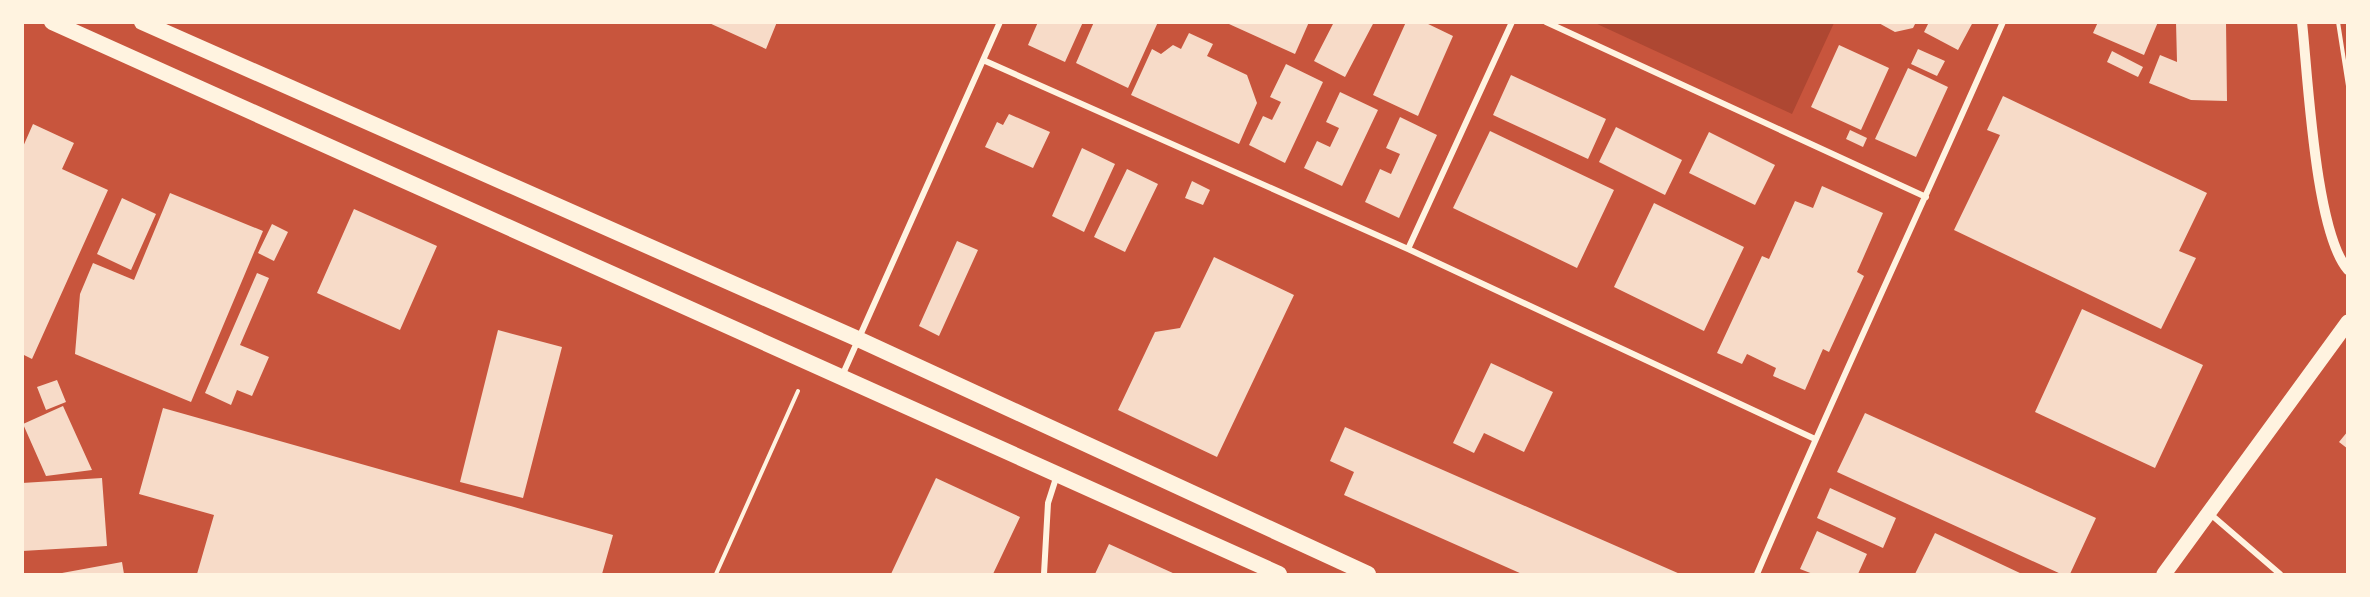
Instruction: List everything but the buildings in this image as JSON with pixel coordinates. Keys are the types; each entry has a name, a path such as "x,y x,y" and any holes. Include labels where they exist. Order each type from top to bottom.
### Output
{"highway":[{"path":"52,22 1279,574"},
{"path":"142,22 858,339 1368,574"}],"main road":[{"path":"2163,574 2345,332"}],"street":[{"path":"842,376 1000,22"},
{"path":"1408,249 1512,22"},
{"path":"1546,22 1926,197"},
{"path":"1757,574 2002,22"},
{"path":"2302,22 2319,178 2330,232 2343,264 2348,270"},
{"path":"983,60 1408,249 1815,439"},
{"path":"1044,574 1048,503 1057,474"},
{"path":"2208,512 2280,574"}],"path":[{"path":"2338,22 2348,86"},
{"path":"716,574 798,391"}],"shaded area":[{"path":"1595,23 1834,23 1792,114"}]}
